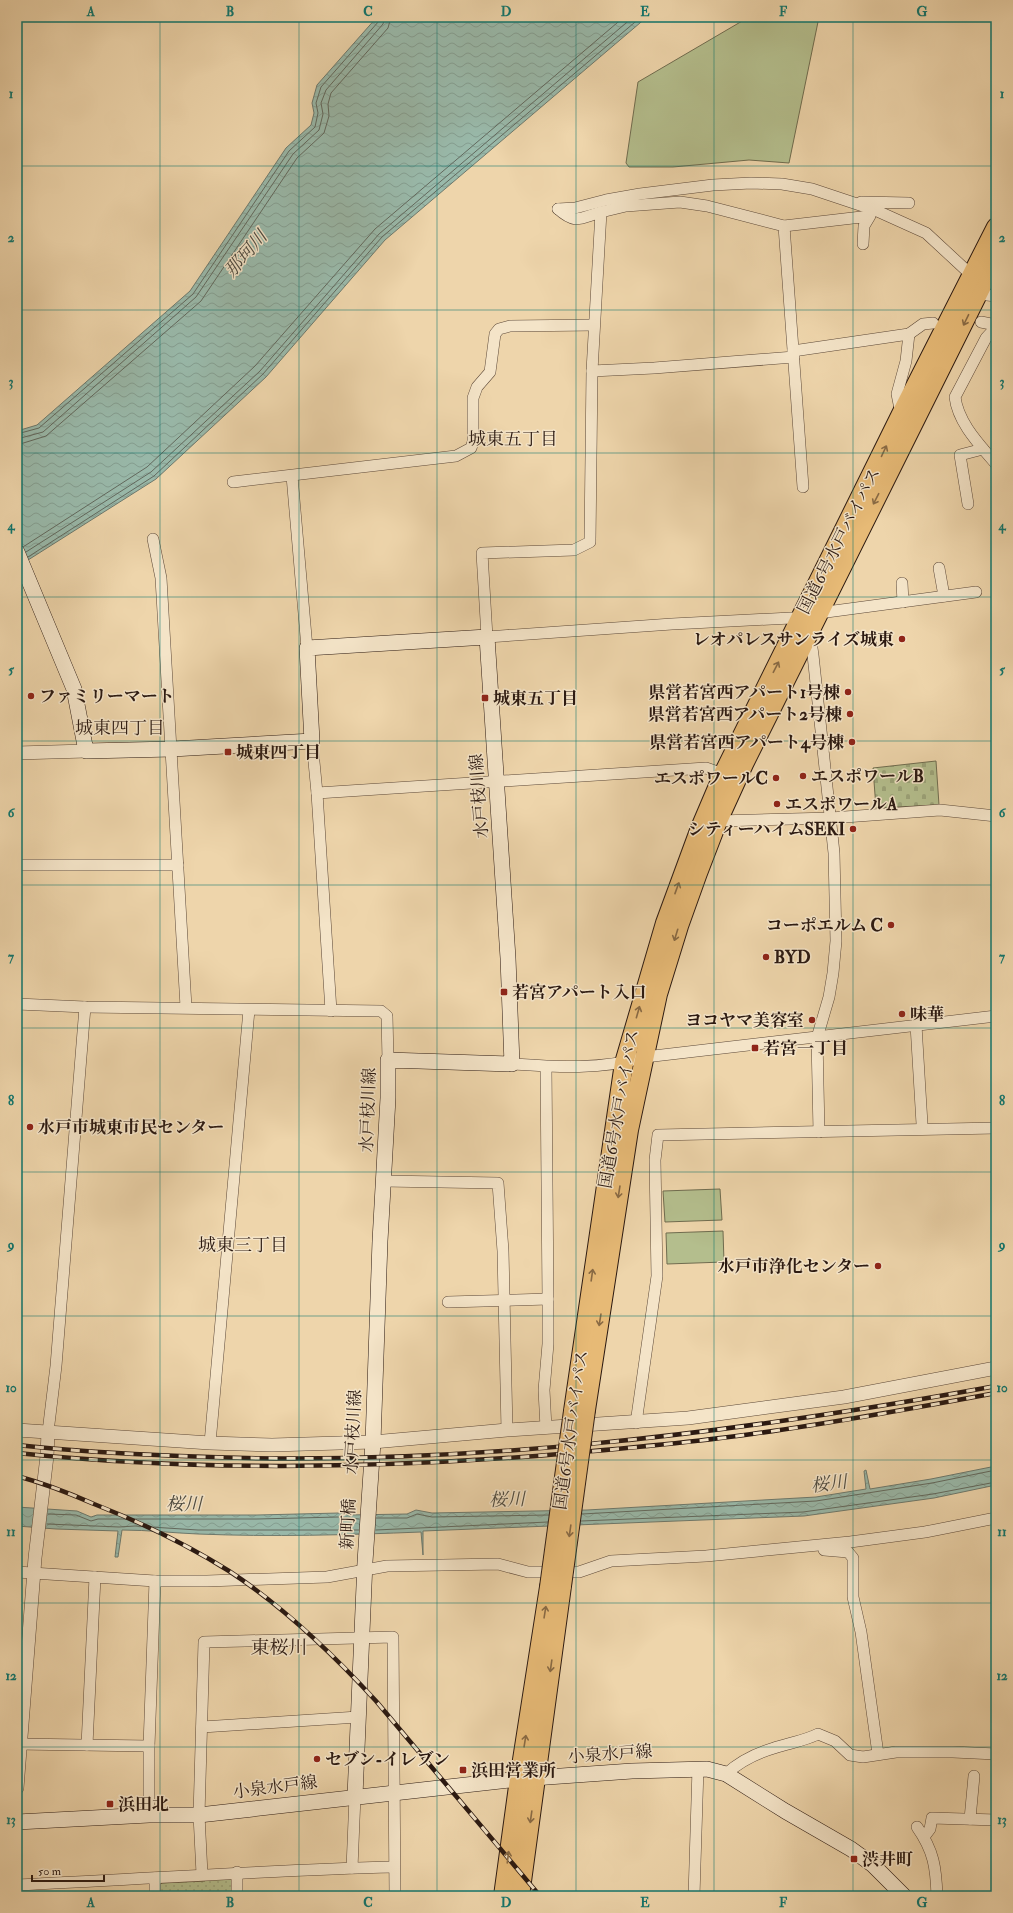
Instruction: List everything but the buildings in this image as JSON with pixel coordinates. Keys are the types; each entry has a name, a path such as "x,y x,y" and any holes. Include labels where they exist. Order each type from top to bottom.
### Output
{"highway":[{"name":"国道6号水戸バイパス","path":"520,1896 536,1778 556,1586 624,1063 665,922 700,828 723,774 811,618 982,289 992,257 996,228"},
{"name":"国道6号水戸バイパス","path":"580,1410 629,1130 658,994 673,945 718,821 744,764 804,643 811,618 901,414 982,289"},
{"name":"国道6号水戸バイパス","path":"503,1896 519,1779 556,1586"}],"main road":[{"path":"17,552 74,689 86,751 172,749 312,741 307,648 488,637"},
{"name":"水戸枝川線","path":"370,1489 388,1060 512,1064 508,964 488,637"},
{"name":"新町橋","path":"365,1566 370,1489"},
{"path":"355,1796 365,1566"},
{"name":"小泉水戸線","path":"17,1822 149,1815 199,1815 355,1796 519,1779 698,1768 726,1774 862,1856 904,1896"}],"street":[{"path":"873,213 784,226 707,206 680,202 626,206 578,219 569,218 558,209 575,208 606,200 640,194 713,185 751,183 782,184 812,189 857,203 873,213 926,232 982,289"},
{"path":"857,203 908,203"},
{"path":"601,212 592,371 590,542 574,550 482,553 488,637 672,624 811,618 903,602 976,592"},
{"path":"863,244 864,226 873,213"},
{"path":"784,226 803,487"},
{"path":"981,322 996,326 986,338 955,398 956,409 983,449 995,459"},
{"path":"592,371 654,368 794,354 909,334 923,324 933,323"},
{"path":"233,482 456,456 471,448 473,442 473,398 477,387 490,372 495,334 499,330 510,326 594,325"},
{"path":"901,414 897,394 906,361 909,334"},
{"path":"968,504 960,455 983,449"},
{"path":"292,476 307,648"},
{"path":"153,539 161,578 186,1007"},
{"path":"939,568 944,596"},
{"path":"902,583 903,602"},
{"path":"804,643 812,648 834,853 836,942 830,991 817,1038 819,1132"},
{"path":"312,741 317,793 331,1011"},
{"path":"17,753 86,751"},
{"path":"317,793 706,768 723,774"},
{"path":"718,821 831,818 940,810 996,816"},
{"path":"17,865 178,865"},
{"path":"17,1004 85,1007 186,1007 249,1010 381,1012 387,1016 388,1060"},
{"path":"17,1788 18,1744 35,1558 56,1366 85,1007"},
{"path":"210,1443 249,1010"},
{"path":"512,1064 546,1067 590,1067 624,1063 644,1057 996,1016"},
{"path":"916,1025 922,1124"},
{"path":"546,1067 548,1299 548,1344 544,1390 546,1428"},
{"path":"636,1423 657,1276 655,1160 658,1135 996,1128"},
{"path":"384,1181 498,1183 504,1300 507,1430"},
{"path":"448,1302 548,1299"},
{"path":"17,1430 210,1443 272,1445 373,1442 507,1430 636,1423 688,1418 844,1397 996,1368"},
{"path":"17,1572 155,1581 208,1581 327,1577 365,1566 498,1564 528,1572 579,1572 611,1560 706,1556 808,1546 925,1532 996,1518"},
{"path":"808,1546 815,1549 848,1552 853,1558 853,1597 861,1632 878,1754"},
{"path":"87,1745 95,1578"},
{"path":"149,1815 149,1746 155,1581"},
{"path":"202,1874 199,1815 204,1642 393,1637 395,1896"},
{"path":"202,1727 358,1717"},
{"path":"726,1774 738,1763 773,1748 807,1739 818,1734 835,1741 850,1755 863,1757 896,1752 996,1754"},
{"path":"18,1744 149,1746"},
{"path":"694,1896 698,1768"},
{"path":"970,1819 974,1776"},
{"path":"352,1868 355,1796"},
{"path":"924,1837 930,1828 932,1818 996,1820"},
{"path":"917,1827 924,1837 934,1859 937,1896"},
{"path":"17,1885 237,1872 394,1867"},
{"path":"237,1872 237,1896"},
{"path":"155,1878 155,1896"}],"green space":[{"path":"749,17 819,17 789,163 749,160 673,167 629,167 626,163 638,82"},
{"path":"936,761 939,805 876,808 873,768"},
{"path":"720,1189 722,1220 665,1222 663,1191"},
{"path":"723,1231 724,1262 667,1264 666,1233"},
{"path":"206,1877 232,1879 232,1896 159,1896 159,1886 162,1883 205,1881"}],"water":[{"name":"那珂川","path":"377,17 647,17 385,240 266,377 156,479 17,567 17,431 37,425 190,291 286,148 311,125 314,113 312,103 317,85"},
{"path":"996,1466 996,1485 934,1498 804,1516 423,1531 423,1555 421,1532 337,1535 254,1535 122,1530 118,1557 115,1557 118,1531 17,1526 17,1507 77,1511 91,1517 97,1515 257,1515 339,1513 348,1515 407,1514 416,1510 432,1513 587,1510 816,1497 866,1489 864,1471 866,1470 870,1489"}],"railway":[{"path":"17,1445 78,1451 139,1454 283,1458 386,1457 488,1452 590,1444 692,1433 895,1404 996,1386"},
{"path":"17,1453 82,1459 212,1465 341,1466 406,1464 536,1456 725,1438 905,1410 996,1393"},
{"path":"17,1476 75,1496 163,1534 229,1571 288,1615 325,1648 376,1701 540,1896"}],"place":[{"name":"レオパレスサンライズ城東","path":"902,639"},
{"name":"県営若宮西アパート1号棟","path":"848,692"},
{"name":"ファミリーマート","path":"31,696"},
{"name":"城東五丁目","path":"485,698"},
{"name":"県営若宮西アパート2号棟","path":"850,714"},
{"name":"県営若宮西アパート4号棟","path":"852,742"},
{"name":"城東四丁目","path":"228,752"},
{"name":"エスポワールB","path":"803,776"},
{"name":"エスポワールC","path":"776,778"},
{"name":"エスポワールA","path":"777,804"},
{"name":"シティーハイムSEKI","path":"853,829"},
{"name":"コーポエルム C","path":"891,925"},
{"name":"BYD","path":"766,957"},
{"name":"若宮アパート入口","path":"504,992"},
{"name":"味華","path":"902,1014"},
{"name":"ヨコヤマ美容室","path":"812,1020"},
{"name":"若宮一丁目","path":"755,1048"},
{"name":"水戸市城東市民センター","path":"30,1127"},
{"name":"水戸市浄化センター","path":"878,1266"},
{"name":"セブン-イレブン","path":"317,1759"},
{"name":"浜田営業所","path":"463,1770"},
{"name":"浜田北","path":"110,1804"},
{"name":"渋井町","path":"854,1859"}],"district":[{"name":"城東五丁目","path":"513,439"},
{"name":"城東四丁目","path":"120,728"},
{"name":"城東三丁目","path":"243,1245"},
{"name":"東桜川","path":"279,1648"}],"water label":[{"name":"桜川","path":"829,1484"},
{"name":"桜川","path":"507,1500"},
{"name":"桜川","path":"184,1504"}]}
